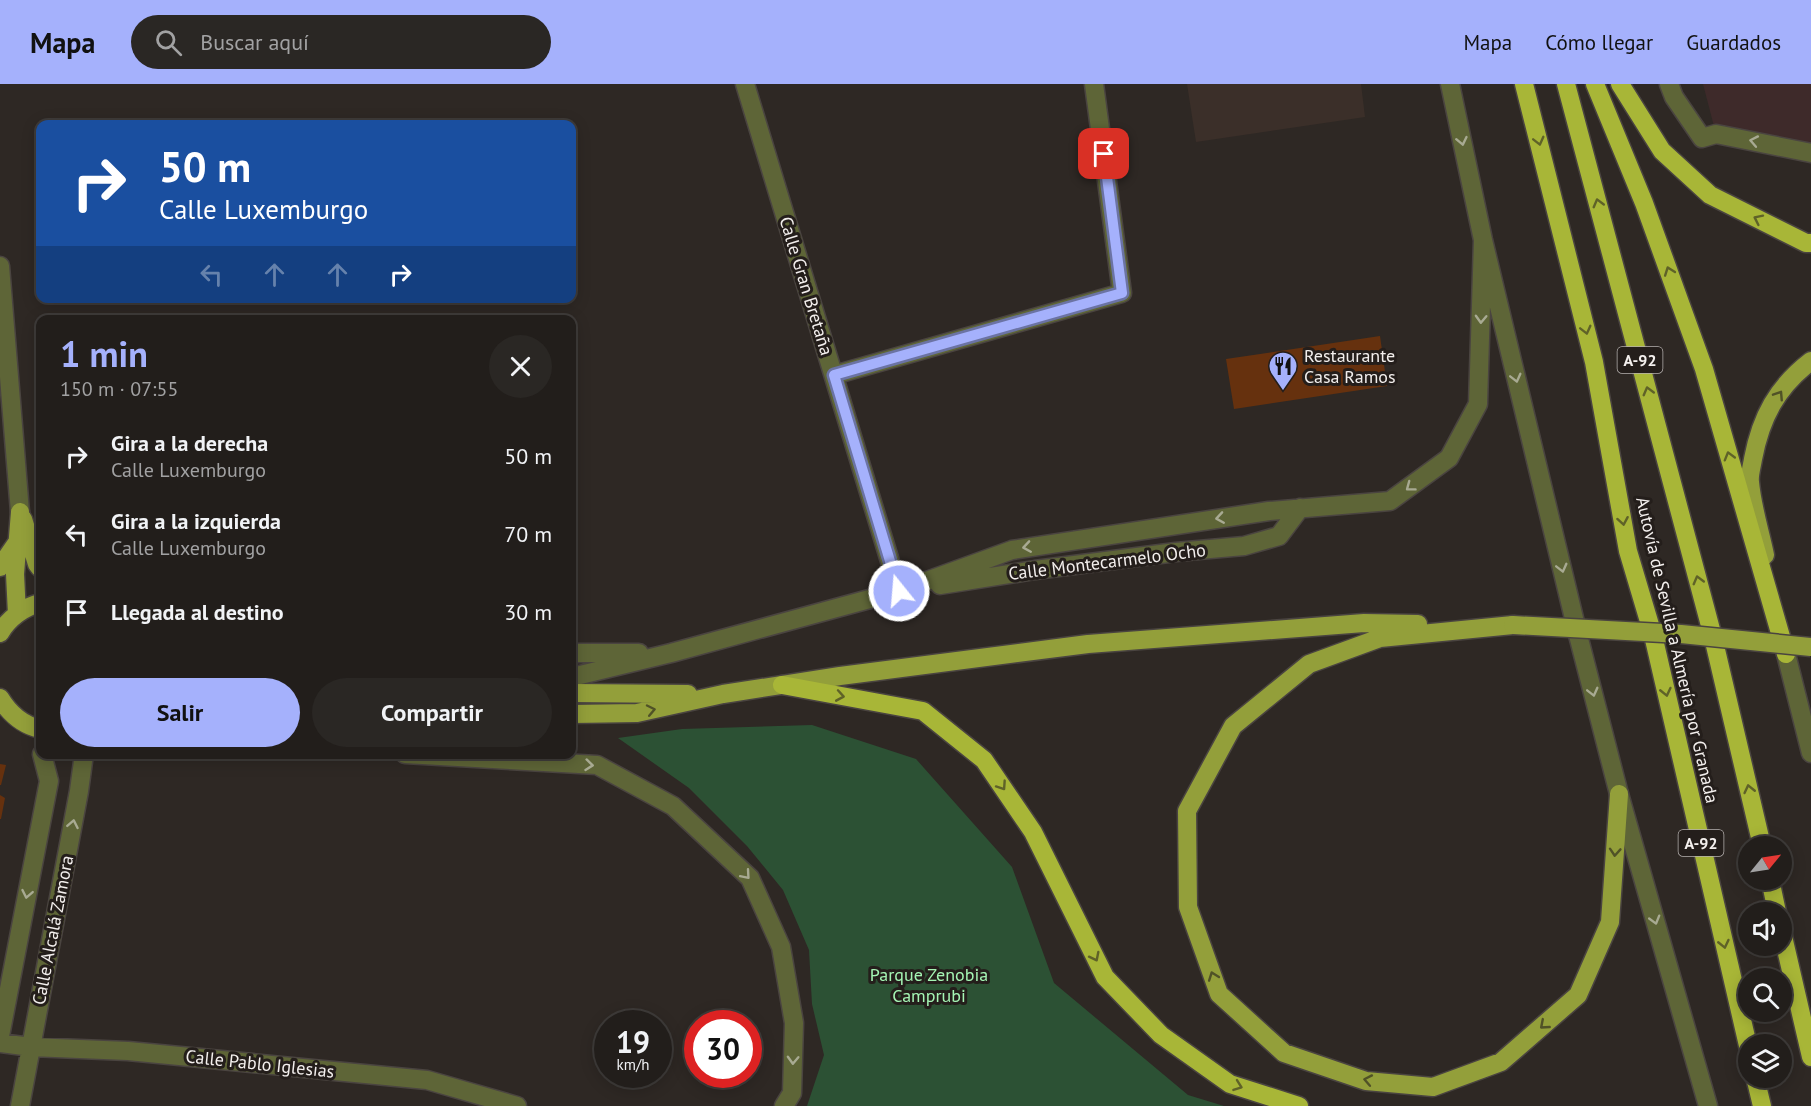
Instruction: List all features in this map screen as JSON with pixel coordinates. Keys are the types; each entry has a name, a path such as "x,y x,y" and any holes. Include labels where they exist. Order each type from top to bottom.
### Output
{"highway":[{"name":"Autovía de Sevilla a Almería por Granada","path":"1524,84 1594,362 1628,551 1653,635 1745,1034"},
{"name":"Autovía de Sevilla a Almería por Granada","path":"1566,84 1713,637 1760,836"},
{"path":"1595,84 1644,203 1704,369 1786,654"},
{"path":"1620,84 1662,150 1710,195 1806,243 1811,243"},
{"path":"782,685 923,711 984,760 1033,832 1105,977 1161,1035 1230,1084 1299,1106"},
{"path":"1788,956 1811,1057"},
{"path":"1758,1088 1762,1106"}],"main road":[{"path":"1786,654 1749,480 1763,419 1782,388 1796,372 1811,361"},
{"path":"16,614 16,544 20,512"},
{"path":"20,512 36,561"},
{"path":"0,567 16,544"},
{"path":"0,631 16,614 36,604"},
{"path":"576,714 637,713 723,694 840,676 1088,644 1364,623 1513,625 1681,634 1811,647"},
{"path":"1513,625 1380,638 1309,664 1233,726 1187,811 1188,907 1219,994 1284,1053 1366,1081 1433,1087 1501,1062 1578,995 1601,943 1610,922 1619,794"},
{"path":"576,693 723,694"},
{"path":"0,698 6,708 19,720 36,728"}],"street":[{"name":"Calle Gran Bretaña","path":"745,84 899,591"},
{"path":"834,375 1122,293 1094,84"},
{"path":"1450,84 1483,240 1572,612 1619,794 1708,1106"},
{"path":"1669,84 1674,97 1702,138 1716,134 1811,153"},
{"name":"Calle Montecarmelo Ocho","path":"576,676 899,591 1012,550 1269,511 1390,501 1449,458 1478,404 1483,240"},
{"path":"0,266 20,512"},
{"name":"Calle Montecarmelo Ocho","path":"899,591 1165,553 1244,546 1279,536 1300,508"},
{"name":"Calle Montecarmelo Ocho","path":"576,654 671,652"},
{"path":"1786,654 1811,753"},
{"name":"Calle Alcalá Zamora","path":"0,1036 49,781 43,759"},
{"name":"Calle Alcalá Zamora","path":"20,1106 83,759"},
{"path":"492,759 597,765 673,806 750,878 781,947 794,1023 792,1093 784,1106"},
{"name":"Calle Pablo Iglesias","path":"0,1043 31,1047 128,1051 427,1080 517,1106"}],"shaded area":[{"path":"1187,84 1361,84 1365,117 1196,142"},
{"path":"1703,84 1811,84 1811,152 1716,134"}],"green space":[{"name":"Parque Zenobia Camprubi","path":"812,725 916,759 1012,867 1054,983 1188,1095 1224,1106 807,1106 824,1055 812,1004 809,950 783,890 747,846 689,788 618,738 682,729"}],"building":[{"path":"1380,336 1387,386 1234,409 1226,359"},
{"path":"0,764 6,765 1,785 0,785"},
{"path":"0,795 5,798 1,819 0,819"}],"place":[{"name":"Restaurante Casa Ramos","path":"1283,392"}],"route":[{"path":"899,591 834,375 1122,293 1104,154"}]}
